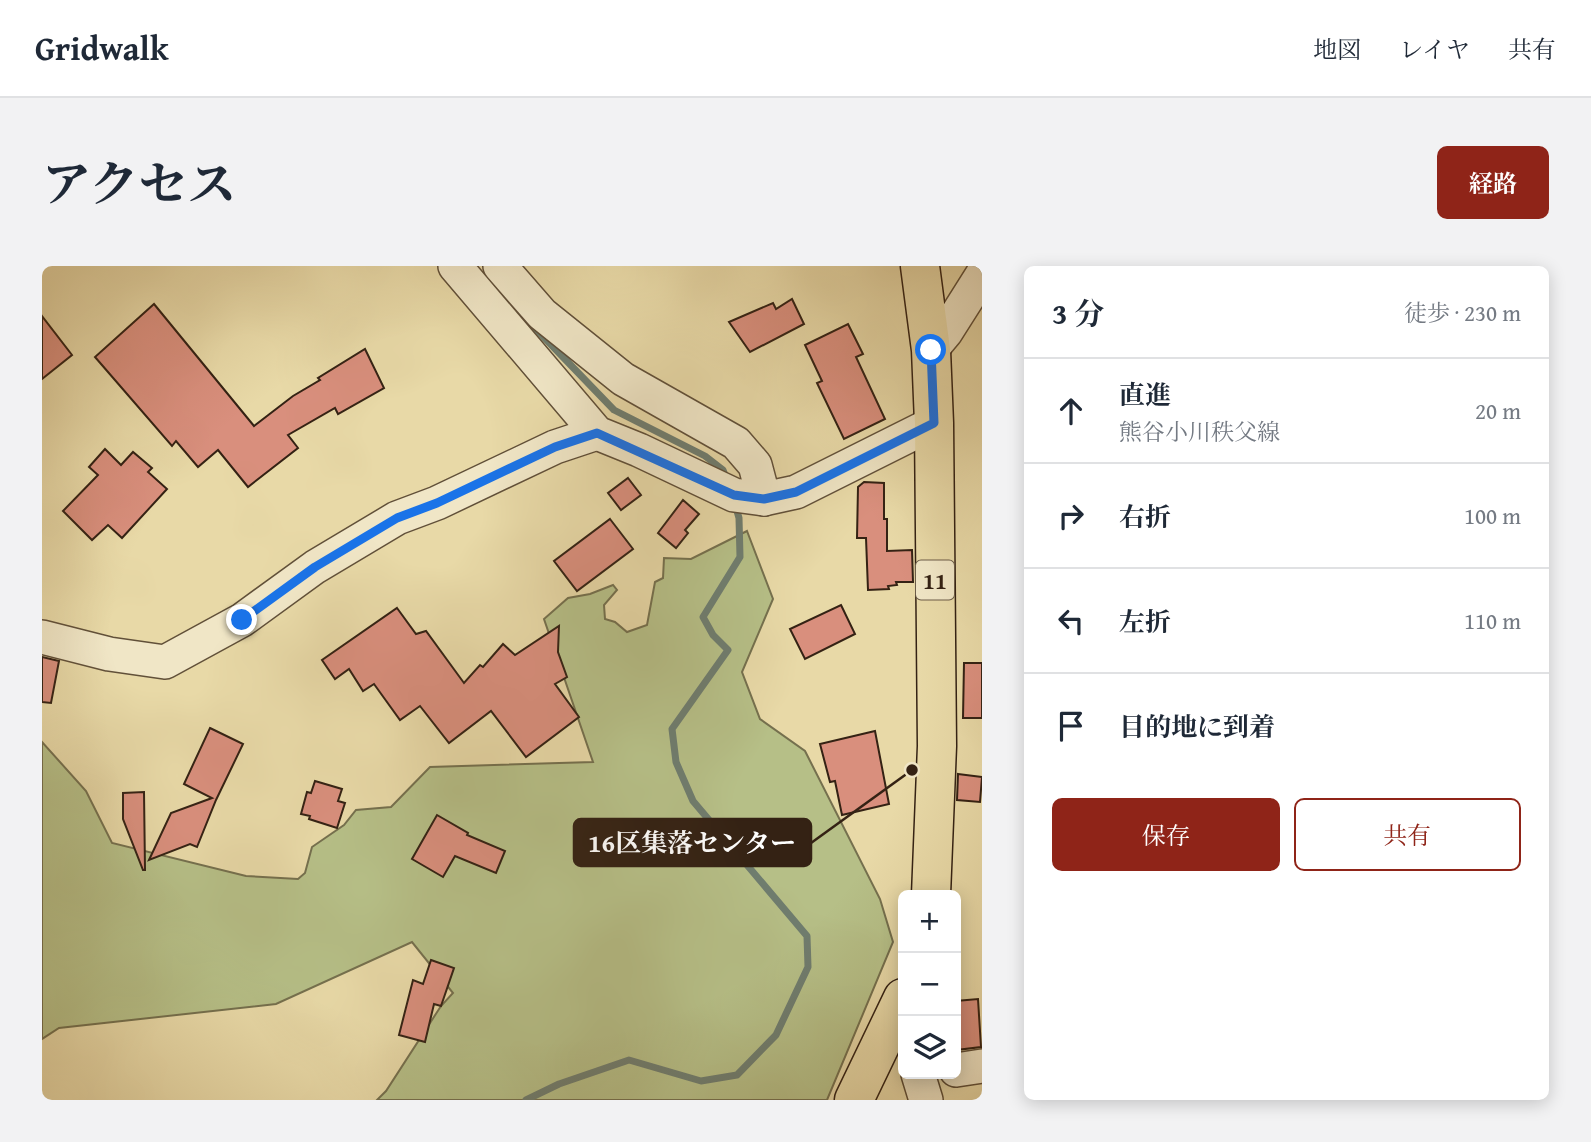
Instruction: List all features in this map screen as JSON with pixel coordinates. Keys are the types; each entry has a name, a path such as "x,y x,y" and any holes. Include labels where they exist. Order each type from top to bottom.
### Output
{"main road":[{"name":"11","path":"920,266 931,350 934,423 937,746 930,890"},
{"path":"854,1100 898,1023"}],"street":[{"path":"455,266 597,433 734,495 764,499 796,492 934,423"},
{"path":"500,266 541,314 624,379 736,443 755,464 764,499"},
{"path":"931,350 946,332 982,275"},
{"path":"42,637 109,654 165,662 242,620 315,567 397,518 437,503 555,447 597,433"},
{"path":"961,1069 982,1066"}],"green space":[{"path":"747,531 773,599 742,672 760,719 805,751 880,899 893,942 827,1100 377,1100 386,1091 441,1006 453,993 412,942 276,1004 59,1028 42,1039 42,742 86,791 112,843 246,876 298,879 305,873 312,847 344,825 356,810 391,807 430,767 593,762 544,619 568,598 590,594 613,585 617,590 604,605 605,619 615,622 627,632 647,625 655,582 663,578 664,558 691,559"}],"building":[{"path":"792,299 804,324 750,352 729,322 773,303 776,309"},
{"path":"154,304 254,426 293,396 320,380 318,378 365,349 384,388 338,414 335,408 288,435 298,448 248,487 218,450 198,467 176,441 172,446 95,357"},
{"path":"42,316 72,355 42,379"},
{"path":"848,324 863,354 856,357 885,419 844,439 817,383 822,381 805,345"},
{"path":"105,449 121,465 133,452 152,468 148,472 167,489 122,538 108,525 92,540 63,511 98,475 89,467"},
{"path":"628,478 641,495 621,510 608,493"},
{"path":"864,482 884,483 887,551 912,550 913,582 896,582 897,585 888,586 889,589 868,590 866,538 857,538 858,487"},
{"path":"683,500 699,514 685,530 688,533 676,548 658,533"},
{"path":"610,519 633,549 577,591 554,561"},
{"path":"841,605 855,634 805,659 790,629"},
{"path":"397,608 416,634 426,631 464,683 480,665 483,667 503,644 515,655 559,626 558,652 567,677 555,684 579,717 526,757 491,711 449,743 420,706 400,720 374,684 363,691 349,669 335,679 322,660"},
{"path":"42,657 59,661 51,703 42,702"},
{"path":"964,663 982,663 982,718 963,718"},
{"path":"210,728 243,744 197,847 190,844 149,860 171,813 212,798 184,784"},
{"path":"875,731 889,804 842,815 835,781 830,782 820,744"},
{"path":"958,774 982,777 980,802 957,800"},
{"path":"315,781 342,789 338,801 345,803 337,828 301,814 307,792 311,793"},
{"path":"144,792 143,870 123,819 123,793"},
{"path":"437,815 468,833 467,835 505,851 496,873 455,856 443,877 412,859"},
{"path":"431,960 454,968 441,1006 434,1004 425,1042 399,1035 413,980 423,984"},
{"path":"978,999 981,1047 961,1049 961,1001"}],"waterway":[{"path":"534,327 614,410 705,456 723,470 727,480"},
{"path":"526,1100 559,1084 629,1060 701,1081 737,1075 776,1035 808,967 807,936 693,801 676,762 672,729 728,650 713,635 703,617 740,557 739,518 735,504"}],"place":[{"name":"16区集落センター","path":"912,770"}],"route":[{"path":"242,620 315,567 397,518 437,503 555,447 597,433 744,498 774,498 814,485 934,423 931,350"}]}
